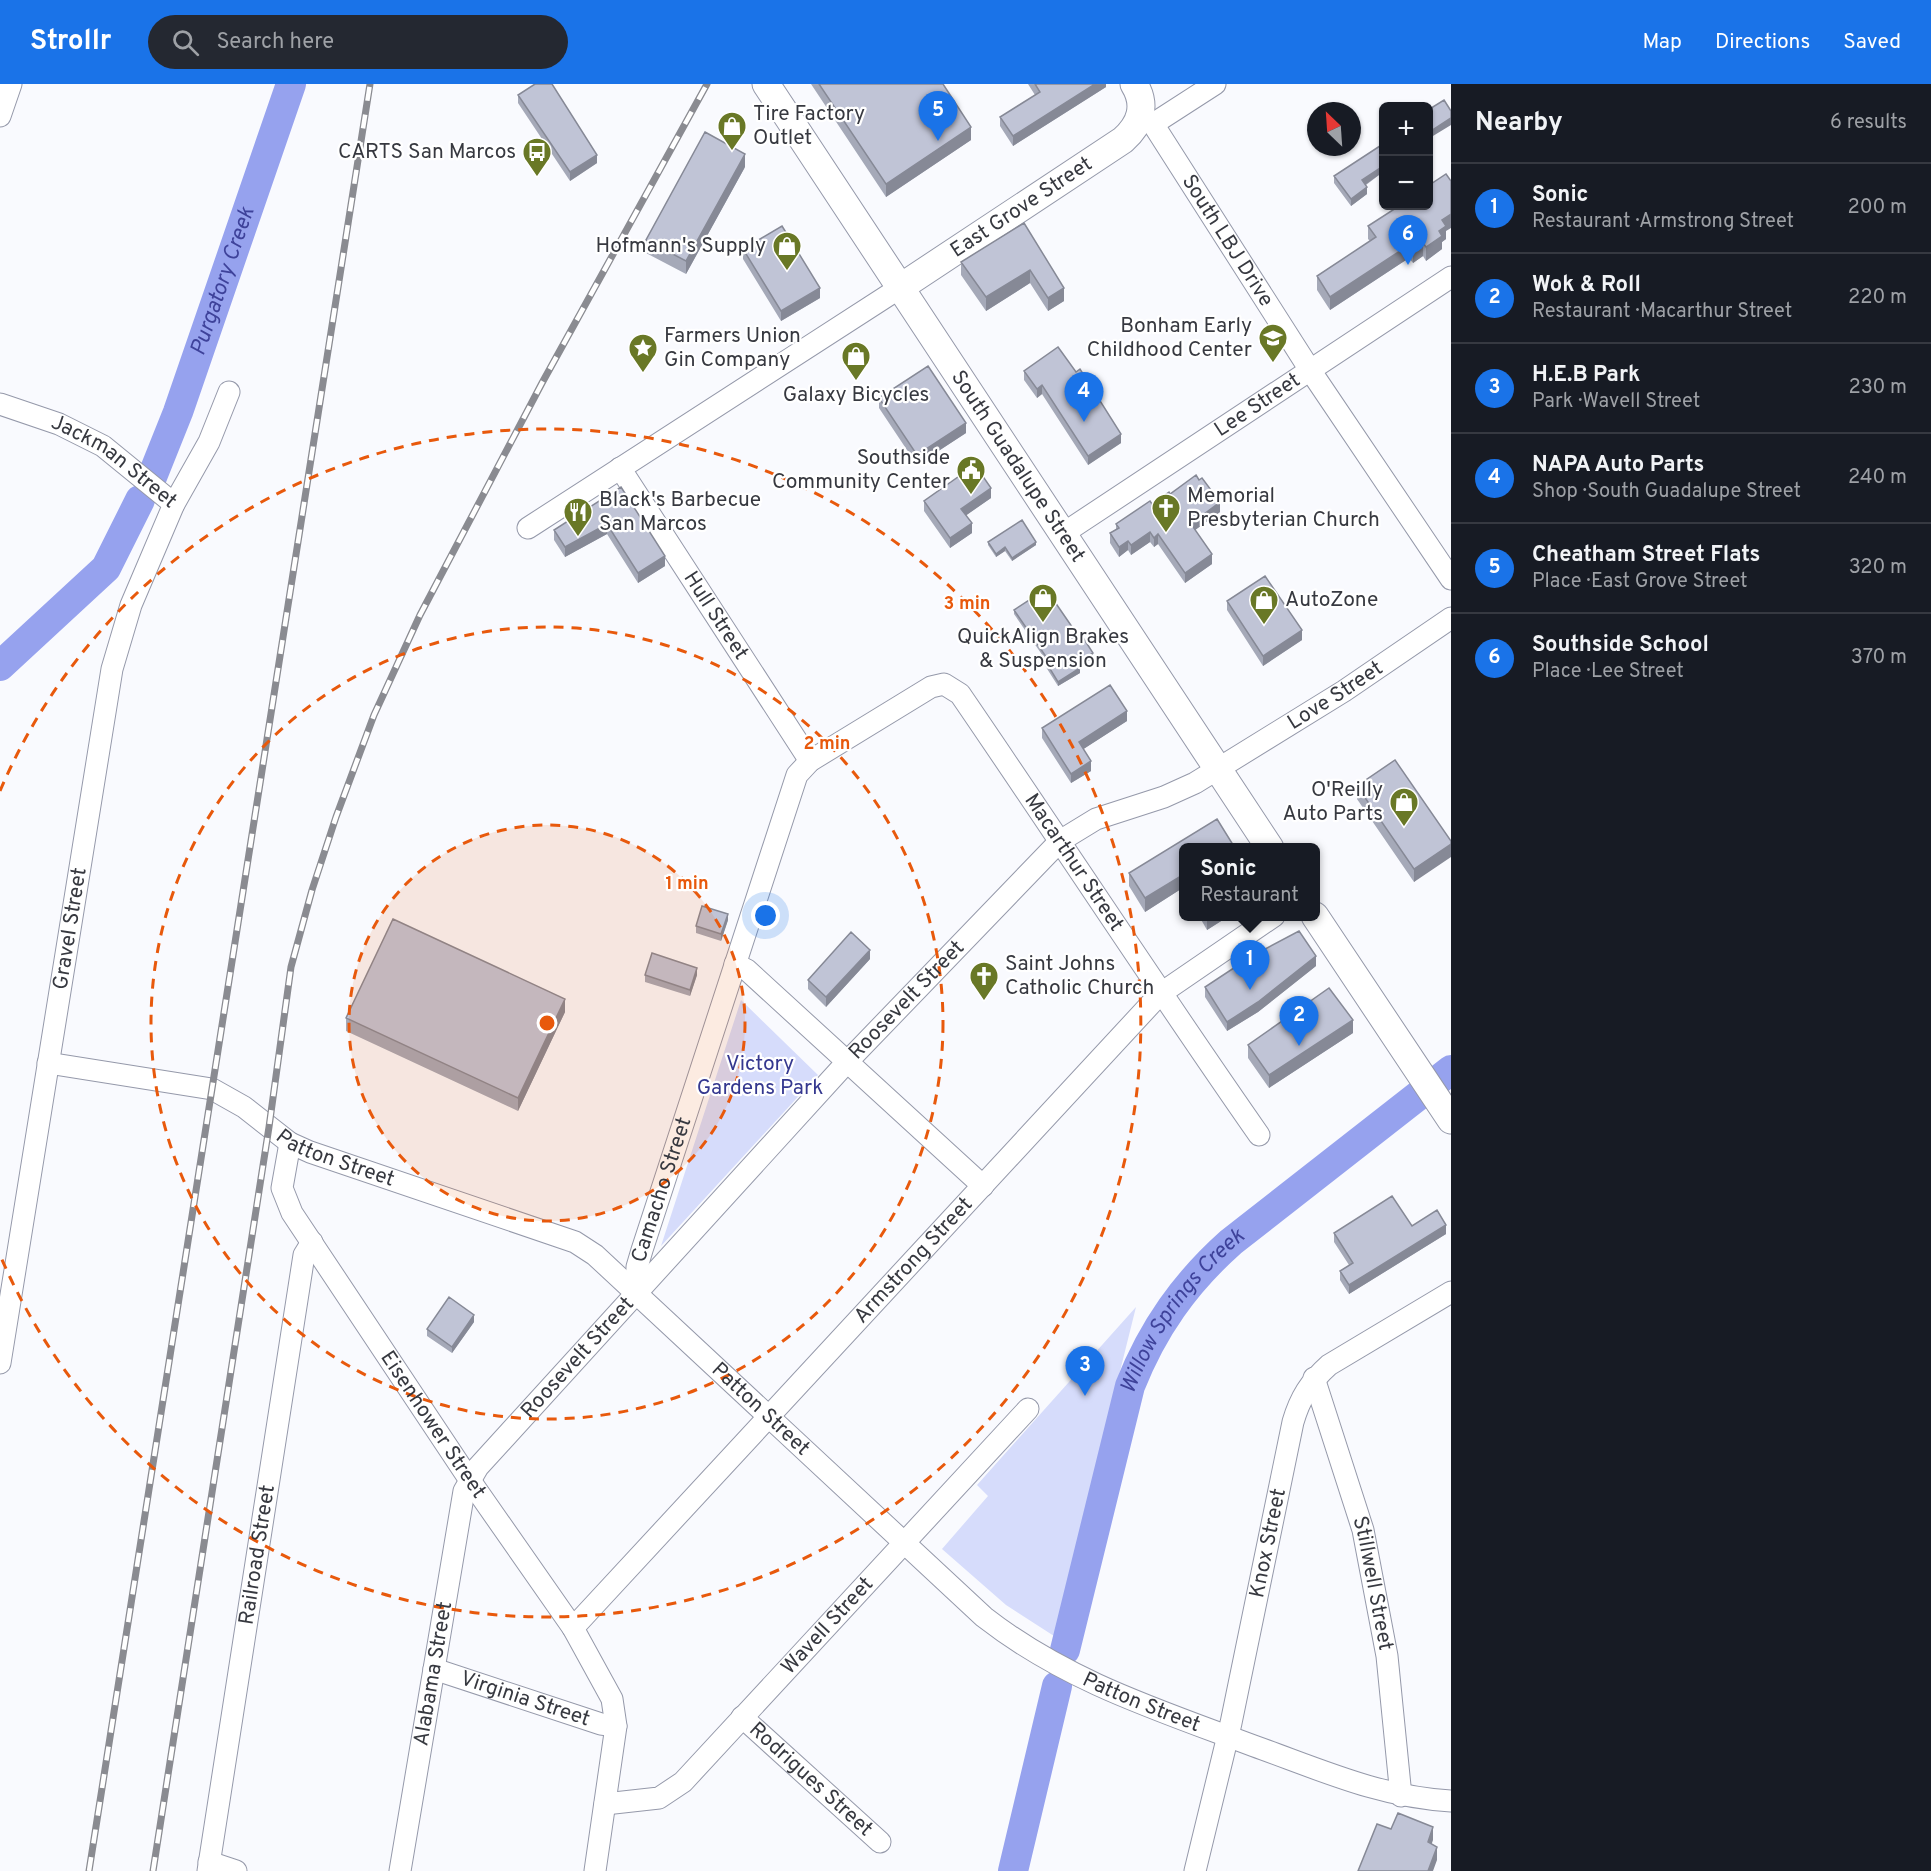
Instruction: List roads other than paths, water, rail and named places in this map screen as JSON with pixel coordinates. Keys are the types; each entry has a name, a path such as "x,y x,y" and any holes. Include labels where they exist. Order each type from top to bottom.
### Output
{"main road":[{"name":"South Guadalupe Street","path":"766,84 898,289 1064,533 1267,843"},
{"name":"South LBJ Drive","path":"1134,84 1140,97 1146,122"},
{"name":"East Grove Street","path":"898,289 1123,140 1146,122"},
{"path":"1319,921 1450,1119"}],"street":[{"path":"0,116 11,84"},
{"name":"East Grove Street","path":"1146,122 1215,84"},
{"name":"South LBJ Drive","path":"1146,122 1451,579"},
{"name":"Lee Street","path":"1064,533 1451,277"},
{"path":"528,528 898,289"},
{"name":"Jackman Street","path":"0,404 59,424 103,446 174,504 209,442 229,392"},
{"name":"Hull Street","path":"620,468 810,761"},
{"name":"Gravel Street","path":"0,1363 112,669 131,605 174,504"},
{"name":"Love Street","path":"1218,768 1344,691 1451,618"},
{"name":"Camacho Street","path":"636,1292 637,1267 797,775 810,761 919,693 944,684"},
{"name":"Macarthur Street","path":"944,684 960,694 1160,994 1259,1135"},
{"name":"Roosevelt Street","path":"469,1479 636,1292 847,1062 1060,841 1096,819 1164,798 1218,768"},
{"name":"Armstrong Street","path":"573,1628 1160,994 1267,921"},
{"path":"735,964 747,970 983,1186"},
{"name":"Patton Street","path":"48,1063 212,1089 244,1107 290,1143 575,1242 595,1255 636,1292 984,1617 1052,1663 1109,1692 1380,1792 1451,1801"},
{"name":"Eisenhower Street","path":"290,1143 282,1188 292,1213 469,1479 573,1628 612,1699 616,1726"},
{"name":"Railroad Street","path":"209,1867 304,1255 312,1242"},
{"name":"Knox Street","path":"1195,1871 1228,1736 1293,1422 1302,1397 1314,1378 1348,1352 1451,1292"},
{"name":"Stillwell Street","path":"1314,1378 1363,1530 1387,1656 1401,1796"},
{"name":"Wavell Street","path":"605,1804 658,1798 683,1782 906,1544 1028,1408"},
{"name":"Alabama Street","path":"400,1871 464,1491 469,1479"},
{"name":"Virginia Street","path":"434,1669 601,1724 616,1726"},
{"name":"Rodrigues Street","path":"742,1717 880,1842"},
{"path":"595,1871 616,1726"},
{"path":"209,1867 236,1871"}],"waterway":[{"name":"Purgatory Creek","path":"152,477 178,412 291,84"},
{"name":"Purgatory Creek","path":"0,666 106,568 140,500"},
{"name":"Willow Springs Creek","path":"1065,1650 1130,1386 1160,1326 1185,1290 1231,1242 1451,1070"},
{"name":"Willow Springs Creek","path":"1013,1871 1057,1686"}],"railway":[{"path":"89,1871 370,84"},
{"path":"153,1871 269,1127 291,967 312,890 374,715 420,615 542,383 707,84"}],"place":[{"name":"Cheatham Street Flats","path":"938,141"},
{"name":"Tire Factory Outlet","path":"732,152"},
{"name":"CARTS San Marcos","path":"537,178"},
{"name":"Southside School","path":"1408,265"},
{"name":"Hofmann's Supply","path":"787,272"},
{"name":"Bonham Early Childhood Center","path":"1273,364"},
{"name":"Farmers Union Gin Company","path":"643,374"},
{"name":"Galaxy Bicycles","path":"856,382"},
{"name":"NAPA Auto Parts","path":"1084,422"},
{"name":"Southside Community Center","path":"971,496"},
{"name":"Memorial Presbyterian Church","path":"1166,534"},
{"name":"Black's Barbecue San Marcos","path":"578,538"},
{"name":"QuickAlign Brakes & Suspension","path":"1043,624"},
{"name":"AutoZone","path":"1264,626"},
{"name":"O'Reilly Auto Parts","path":"1404,828"},
{"name":"Sonic","path":"1250,990"},
{"name":"Saint Johns Catholic Church","path":"984,1002"},
{"name":"Wok & Roll","path":"1299,1046"},
{"name":"H.E.B Park","path":"1085,1396"}],"park label":[{"name":"Victory Gardens Park","path":"760,1076"}]}
